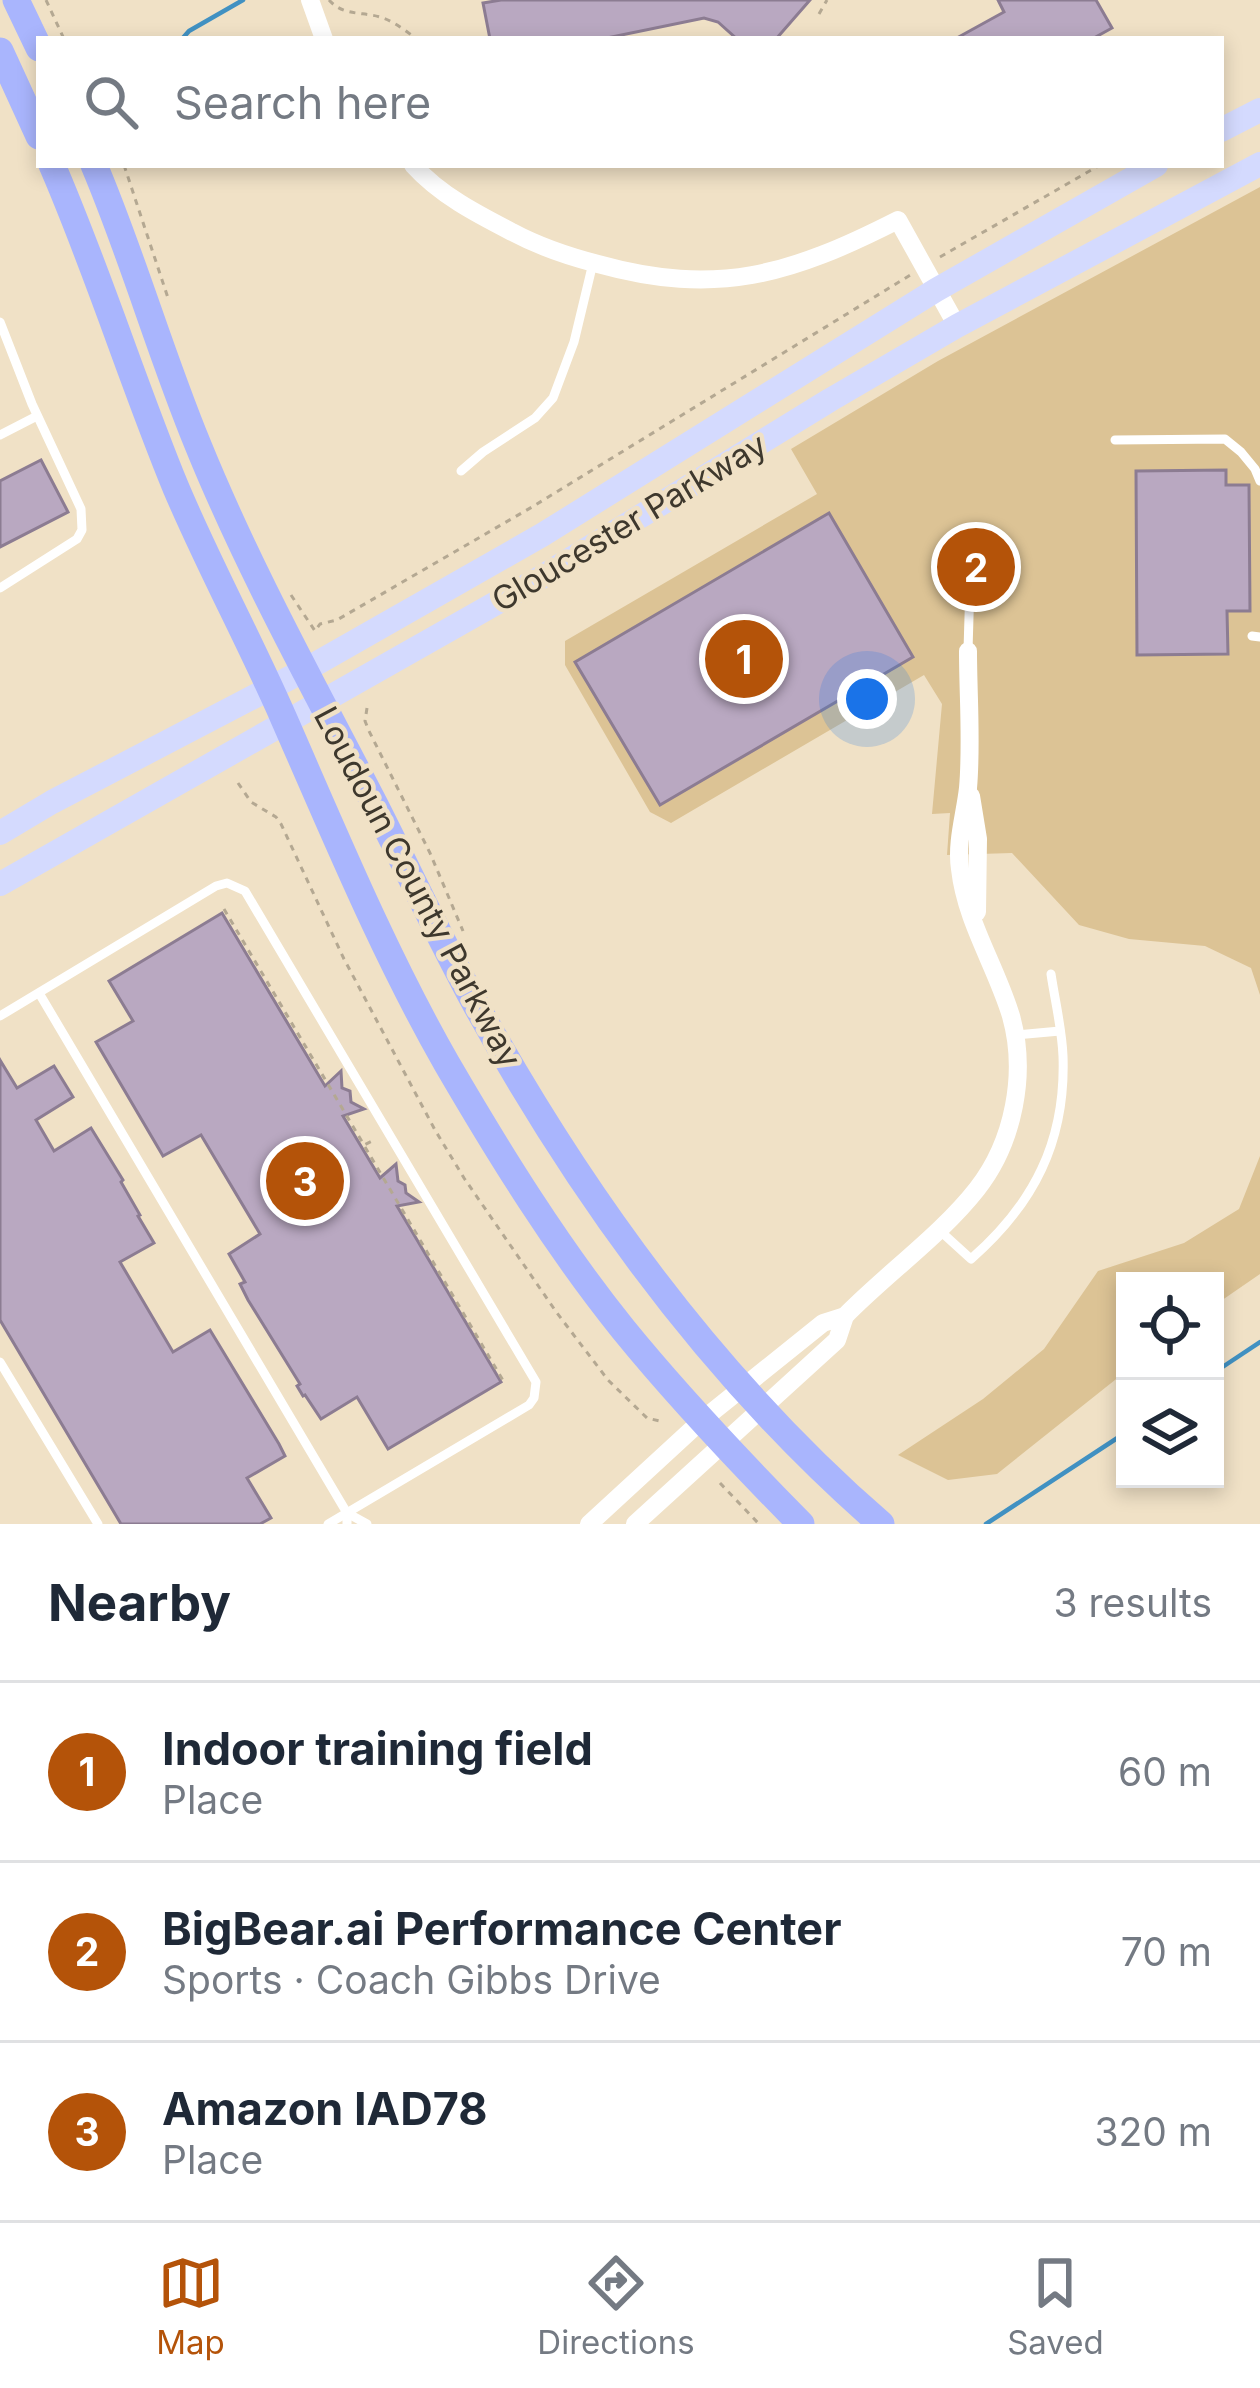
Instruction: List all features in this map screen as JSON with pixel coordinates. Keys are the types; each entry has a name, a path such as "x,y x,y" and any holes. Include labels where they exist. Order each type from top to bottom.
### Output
{"main road":[{"path":"16,0 36,42"},
{"path":"0,51 36,129"},
{"path":"1224,128 1260,110"},
{"name":"Gloucester Parkway","path":"0,884 535,581 957,326 1260,164"},
{"name":"Loudoun County Parkway","path":"53,168 177,490 415,1004 529,1197 621,1326 701,1420 801,1524"},
{"name":"Loudoun County Parkway","path":"95,168 226,512 473,1000 561,1149 618,1232 744,1387 881,1524"},
{"name":"Gloucester Parkway","path":"0,832 305,670 542,535 936,290 1151,168"}],"street":[{"path":"310,0 323,36"},
{"path":"416,168 467,208 546,250 664,280 707,281 761,274 808,261 898,220 957,326"},
{"path":"589,1524 701,1420 823,1323 845,1316 976,1191 1002,1147 1018,1072 1005,998 979,934 978,838 968,786 968,651"},
{"path":"634,1524 837,1340 845,1316"}],"lane":[{"path":"461,471 535,418 553,398 574,342 593,263"},
{"path":"0,322 37,416 81,508 82,530 69,546 0,588"},
{"path":"0,435 37,416"},
{"path":"1115,440 1225,439 1241,452 1260,481"},
{"path":"968,540 986,546 993,563 985,578 970,584 956,578 949,564 953,549 968,540"},
{"path":"968,651 970,584"},
{"path":"0,1016 216,886 227,883 245,891 536,1382 529,1405 347,1518 328,1524"},
{"path":"938,1228 971,1259 992,1241 1029,1193 1052,1148 1063,1092 1063,1051 1051,974"},
{"path":"39,993 347,1518 367,1524"},
{"path":"1015,1035 1060,1031"},
{"path":"0,1362 98,1524"}],"path":[{"path":"46,0 63,36"},
{"path":"329,0 346,12 382,17 412,36"},
{"path":"819,14 827,0"},
{"path":"125,168 172,311"},
{"path":"290,593 315,631 320,624 337,620 1095,168"},
{"path":"367,709 369,731 466,938"},
{"path":"238,783 251,802 281,824 354,978 464,1178 608,1380 646,1418 664,1422"},
{"path":"224,909 504,1382"},
{"path":"364,1145 388,1132"},
{"path":"720,1483 759,1524"}],"shaded area":[{"path":"1260,187 1260,995 1251,968 1205,946 1129,939 1079,925 1012,853 947,855 950,813 932,814 942,704 924,675 671,823 650,812 565,665 565,641 817,494 791,449 938,361"},
{"path":"1260,1156 1260,1274 1224,1299 1224,1272 1116,1272 1116,1379 997,1474 948,1480 898,1455 983,1399 1044,1349 1098,1271 1184,1243 1239,1209"}],"building":[{"path":"810,0 779,36 734,36 718,22 704,18 617,36 489,36 483,3"},
{"path":"998,0 1096,0 1112,28 1097,36 960,36 1004,12"},
{"path":"41,460 68,512 0,547 0,481"},
{"path":"1226,470 1226,485 1249,485 1250,611 1227,611 1228,654 1137,655 1136,471"},
{"path":"829,513 913,657 660,805 575,662"},
{"path":"222,913 325,1086 341,1071 342,1088 350,1091 351,1102 364,1109 343,1116 380,1178 396,1164 398,1181 419,1202 397,1206 501,1382 388,1449 357,1397 321,1419 303,1396 248,1300 240,1284 245,1282 229,1254 260,1234 201,1135 163,1156 96,1042 133,1021 109,981"},
{"path":"0,1060 17,1088 54,1066 73,1097 36,1120 54,1151 91,1128 123,1180 154,1243 120,1262 173,1352 210,1330 285,1456 247,1478 271,1518 260,1524 121,1524 0,1320"}],"waterway":[{"path":"185,36 243,0"},
{"path":"1224,1366 1260,1342"},
{"path":"986,1524 1116,1439"}],"place":[{"name":"BigBear.ai Performance Center","path":"976,567"},
{"name":"Indoor training field","path":"744,659"},
{"name":"Amazon IAD78","path":"305,1181"}]}
